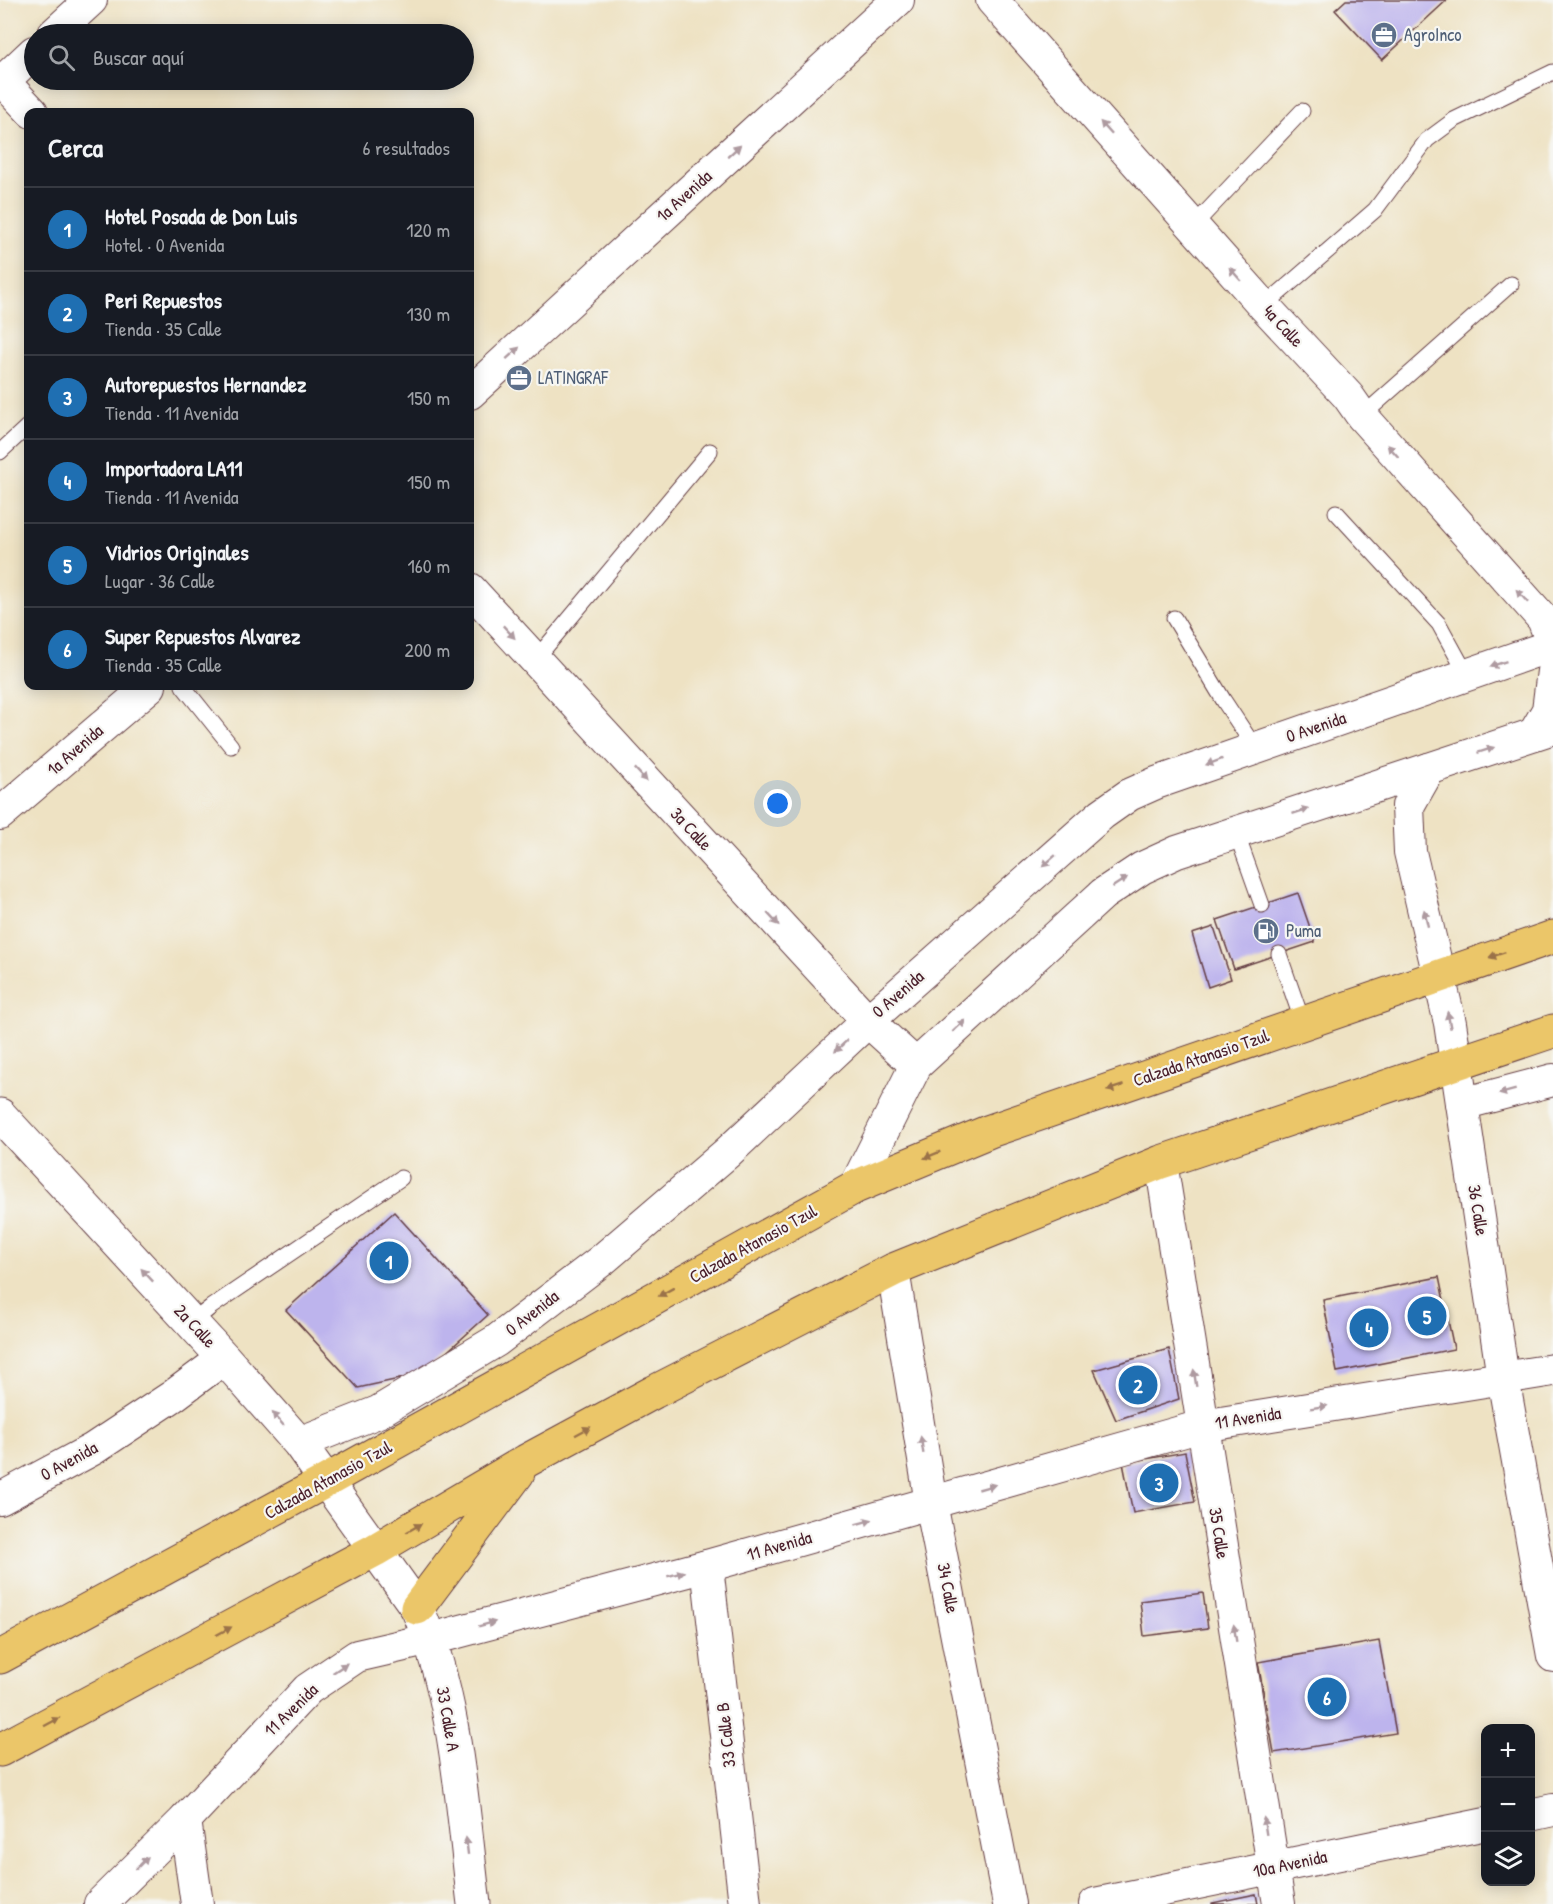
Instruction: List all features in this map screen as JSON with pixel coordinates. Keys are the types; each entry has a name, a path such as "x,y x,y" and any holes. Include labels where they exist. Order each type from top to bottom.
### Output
{"main road":[{"name":"Calzada Atanasio Tzul","path":"0,1657 326,1481 855,1187 990,1131 1553,937"},
{"path":"0,1750 375,1550 526,1461 654,1392 893,1270 1161,1162 1553,1031"},
{"path":"417,1608 526,1461"}],"street":[{"path":"65,24 91,0"},
{"name":"1a Avenida","path":"474,389 898,0"},
{"name":"4a Calle","path":"992,0 1264,306 1348,396 1362,416 1543,619 1553,645 1553,662"},
{"path":"24,61 1,81 28,108"},
{"name":"3a Calle","path":"474,593 867,1021 916,1065"},
{"name":"0 Avenida","path":"299,1443 378,1412 496,1341 602,1260 727,1153 867,1021 1102,814 1130,795 1156,783 1553,645"},
{"path":"855,1187 916,1065 1103,894 1150,864 1177,852 1543,731 1553,671"},
{"name":"1a Avenida","path":"0,814 145,690"},
{"name":"36 Calle","path":"1429,769 1408,806 1410,852 1439,975 1456,1065 1503,1378 1553,1656"},
{"path":"1462,1104 1553,1080"},
{"name":"2a Calle","path":"0,1115 224,1358 299,1443 375,1550"},
{"name":"35 Calle","path":"1161,1162 1279,1904"},
{"name":"34 Calle","path":"893,1270 931,1503 1009,1904"},
{"name":"0 Avenida","path":"0,1499 93,1449 173,1396 224,1358"},
{"name":"11 Avenida","path":"100,1904 185,1820 308,1689 357,1656 431,1639 707,1566 1202,1426 1553,1370"},
{"name":"33 Calle A","path":"375,1550 417,1608 431,1639 450,1711 474,1904"},
{"name":"33 Calle B","path":"707,1566 745,1904"},
{"path":"1535,1814 1553,1810"},
{"path":"185,1820 197,1904"},
{"name":"10a Avenida","path":"1095,1904 1481,1825"}],"lane":[{"path":"1264,306 1375,210 1426,140 1454,120 1553,72"},
{"path":"1193,226 1302,111"},
{"path":"1362,416 1510,284"},
{"path":"0,452 24,430"},
{"path":"535,660 710,451"},
{"path":"1335,512 1439,624 1467,675"},
{"path":"1174,618 1255,748"},
{"path":"186,690 231,746"},
{"path":"1236,832 1262,905"},
{"path":"1279,954 1303,1023"},
{"path":"191,1323 211,1307 401,1178"}],"building":[{"name":"AgroInco","path":"1346,0 1447,0 1382,60 1335,10"},
{"name":"Puma","path":"1298,893 1315,942 1234,969 1217,920"},
{"path":"1214,927 1231,979 1208,987 1192,934"},
{"path":"394,1212 488,1315 422,1374 358,1388 286,1310"},
{"path":"1439,1277 1454,1349 1337,1372 1323,1300"},
{"path":"1169,1349 1179,1399 1116,1420 1094,1370"},
{"path":"1185,1452 1195,1502 1133,1513 1123,1463"},
{"path":"1203,1593 1208,1628 1144,1636 1140,1601"},
{"path":"1379,1641 1396,1733 1274,1753 1258,1662"},
{"path":"1256,1894 1258,1904 1212,1904 1212,1903"}],"place":[{"name":"AgroInco","path":"1384,35"},
{"name":"LATINGRAF","path":"519,378"},
{"name":"Puma","path":"1266,931"},
{"name":"Hotel Posada de Don Luis","path":"389,1261"},
{"name":"Vidrios Originales","path":"1427,1316"},
{"name":"Importadora LA11","path":"1369,1328"},
{"name":"Peri Repuestos","path":"1138,1385"},
{"name":"Autorepuestos Hernandez","path":"1159,1483"},
{"name":"Super Repuestos Alvarez","path":"1327,1697"}]}
